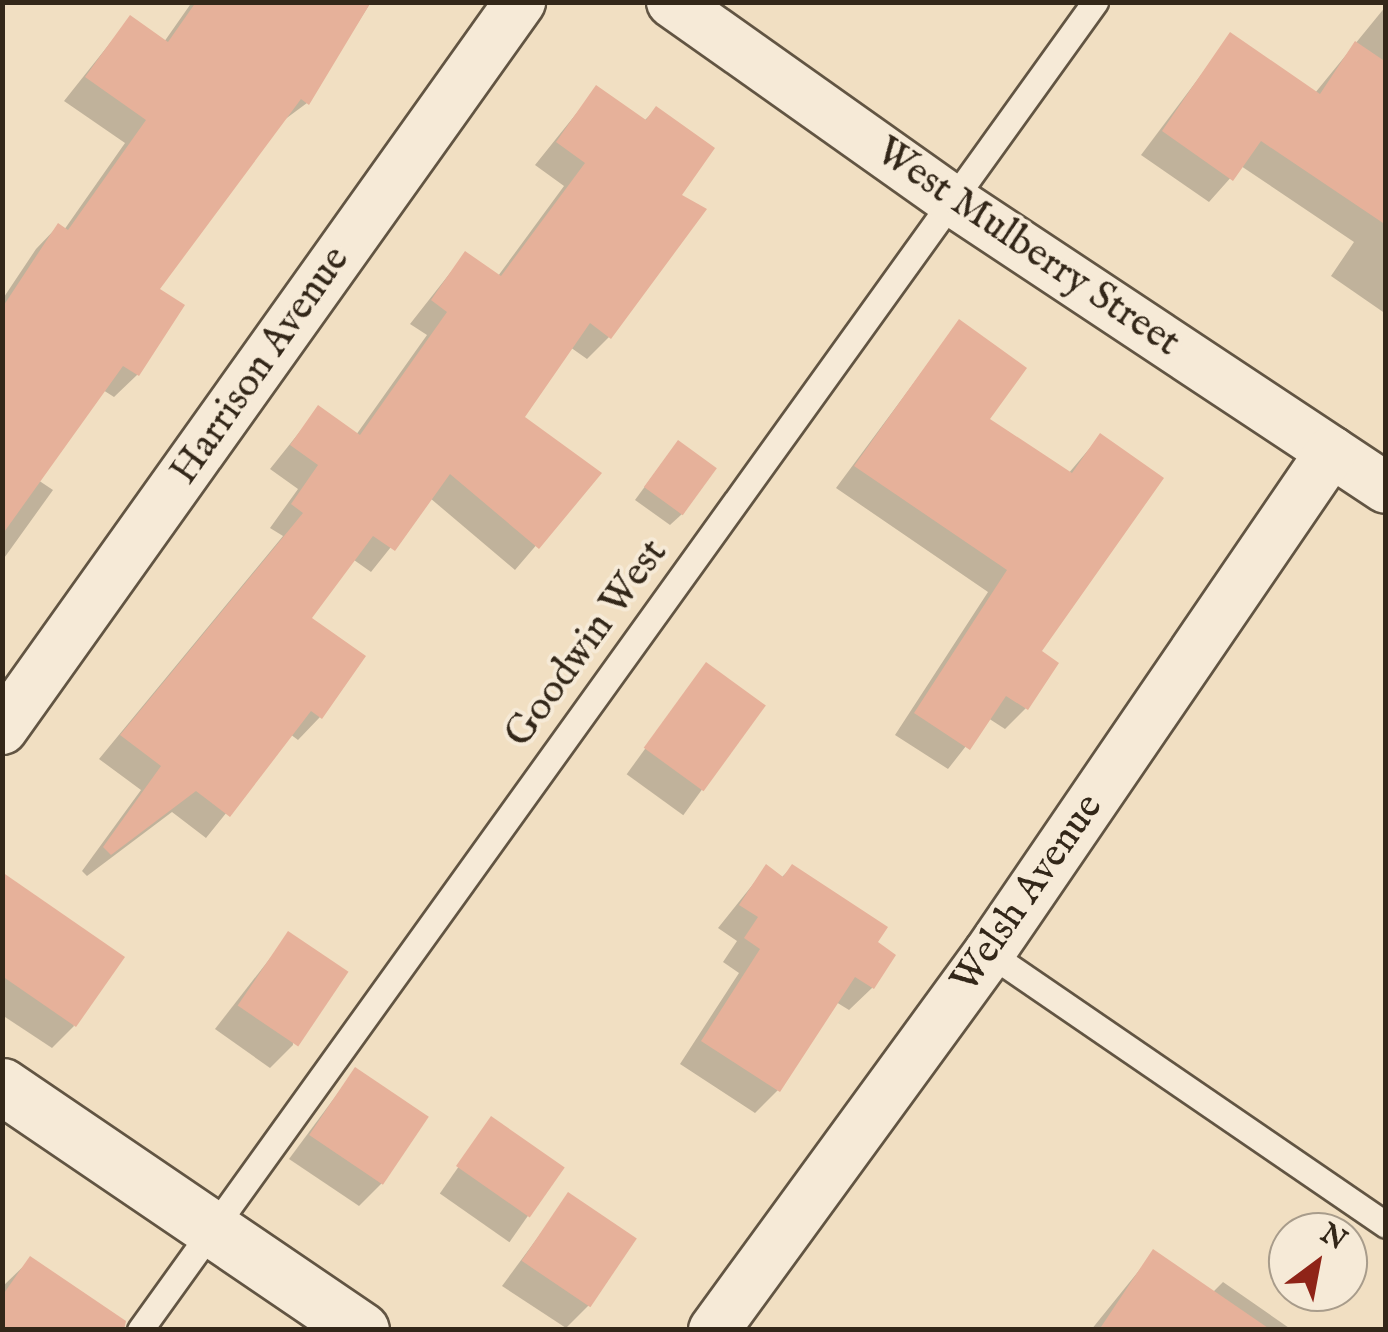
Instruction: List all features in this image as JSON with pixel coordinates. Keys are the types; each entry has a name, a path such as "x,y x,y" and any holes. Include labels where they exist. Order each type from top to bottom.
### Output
{"street":[{"name":"Harrison Avenue","path":"2,728 520,2"},
{"name":"West Mulberry Street","path":"672,2 952,201 1386,488"},
{"name":"Welsh Avenue","path":"714,1330 989,953 1331,452"},
{"path":"2,1086 362,1330"}],"lane":[{"name":"Goodwin West","path":"140,1330 1095,2"},
{"path":"989,953 1386,1225"}],"building":[{"path":"196,2 371,2 309,105 301,99 160,289 185,305 139,376 123,366 2,535 2,308 58,223 68,230 146,120 85,77 130,15 168,42"},
{"path":"1230,32 1320,94 1355,41 1386,62 1386,225 1261,141 1233,181 1162,131"},
{"path":"596,85 646,120 656,106 715,148 682,195 707,209 611,339 590,323 525,417 602,473 539,549 450,474 395,551 373,536 312,618 366,656 322,719 311,711 230,817 196,791 111,855 103,847 161,766 120,735 303,513 291,504 318,465 290,445 318,405 360,435 447,312 431,300 465,251 501,276 585,163 556,142"},
{"path":"959,319 1027,368 990,419 1072,473 1100,433 1164,478 1042,651 1059,663 1028,710 1006,696 970,750 914,713 1007,570 854,466"},
{"path":"678,440 717,468 683,515 644,487"},
{"path":"706,662 766,705 704,791 644,748"},
{"path":"766,864 783,877 792,864 888,927 878,942 896,955 874,989 855,977 780,1092 701,1041 760,949 744,938 758,917 739,905"},
{"path":"2,872 125,957 76,1027 2,976"},
{"path":"288,931 349,972 298,1046 238,1006"},
{"path":"355,1067 429,1117 383,1185 309,1135"},
{"path":"491,1116 565,1168 530,1218 456,1166"},
{"path":"568,1192 637,1238 590,1307 522,1261"},
{"path":"1153,1249 1271,1330 1099,1330"},
{"path":"30,1256 126,1321 124,1330 2,1330 2,1296"}]}
